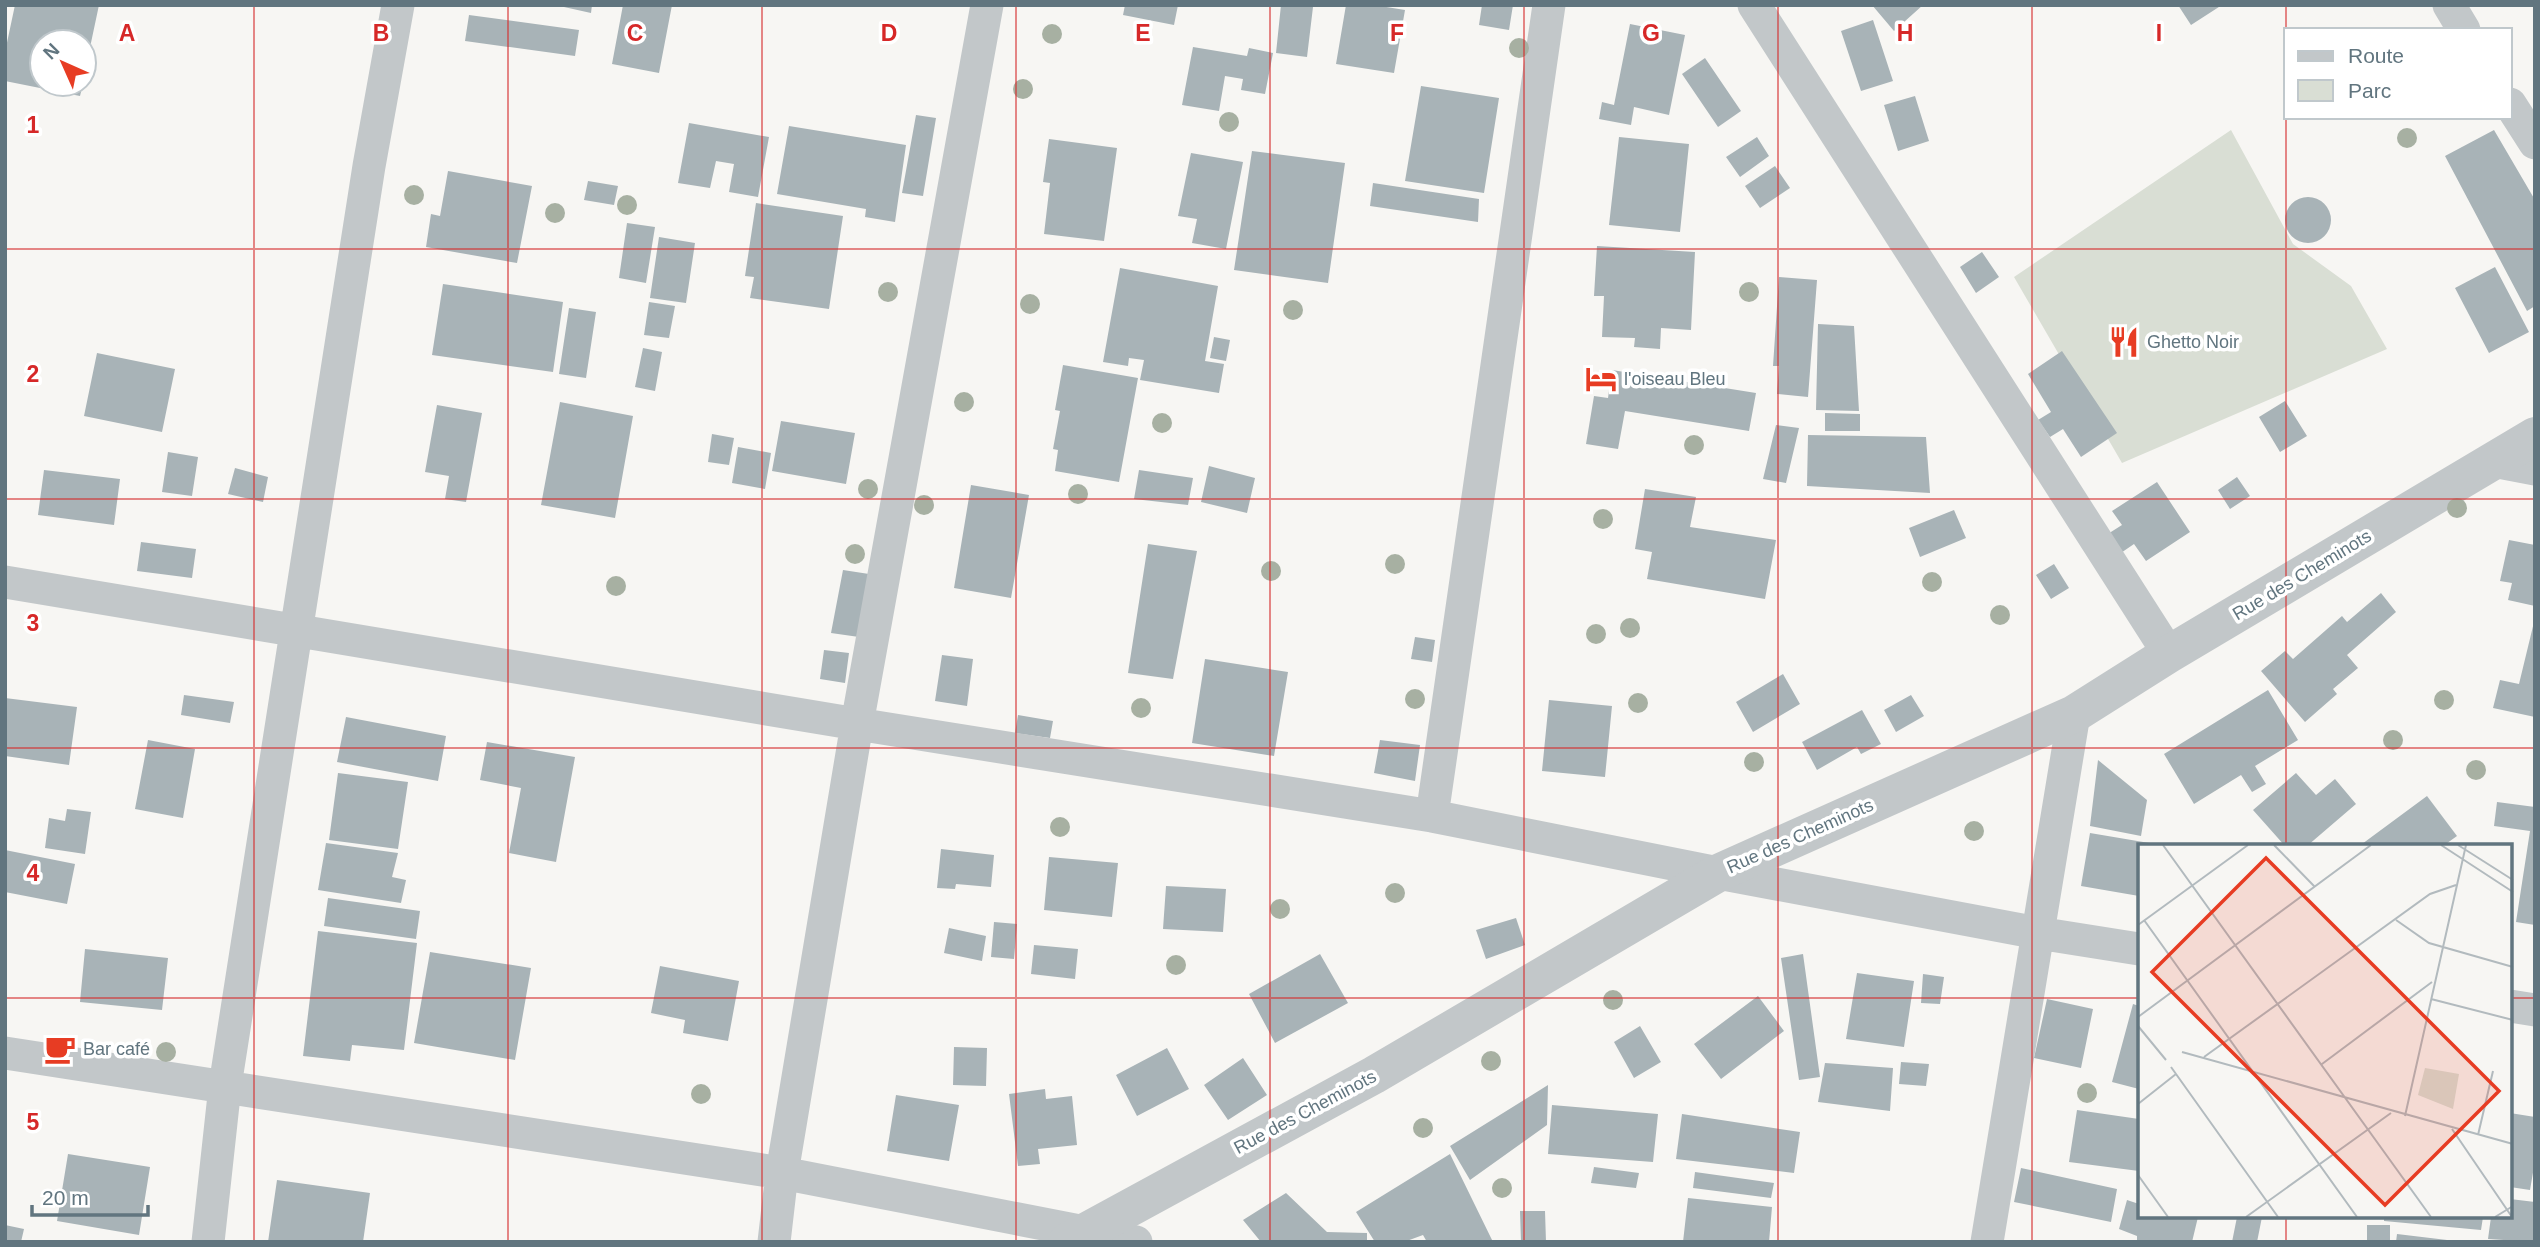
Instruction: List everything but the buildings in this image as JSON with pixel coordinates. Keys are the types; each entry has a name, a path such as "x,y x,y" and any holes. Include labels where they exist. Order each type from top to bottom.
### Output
{"street":[{"path":"208,1242 225,1086 369,166 398,5"},
{"path":"774,1242 782,1173 857,724 988,5"},
{"path":"1432,816 1549,5"},
{"path":"1754,5 2169,654"},
{"path":"2449,5 2463,28"},
{"path":"2512,107 2535,143"},
{"name":"Rue des Cheminots","path":"1076,1236 1374,1075 1718,873 2074,714 2169,654 2535,436"},
{"path":"2493,461 2535,469"},
{"path":"5,582 857,724 1432,816 1718,873 2038,933 2138,949"},
{"path":"1987,1242 2074,714"},
{"path":"2512,1006 2535,1010"},
{"path":"5,1053 782,1173 1076,1236 1136,1242"}],"green space":[{"path":"2231,130 2293,244 2351,286 2387,349 2122,463 2014,277"}],"place":[{"name":"Ghetto Noir","path":"2124,342"},
{"name":"l'oiseau Bleu","path":"1601,379"},
{"name":"Bar café","path":"60,1049"}]}
